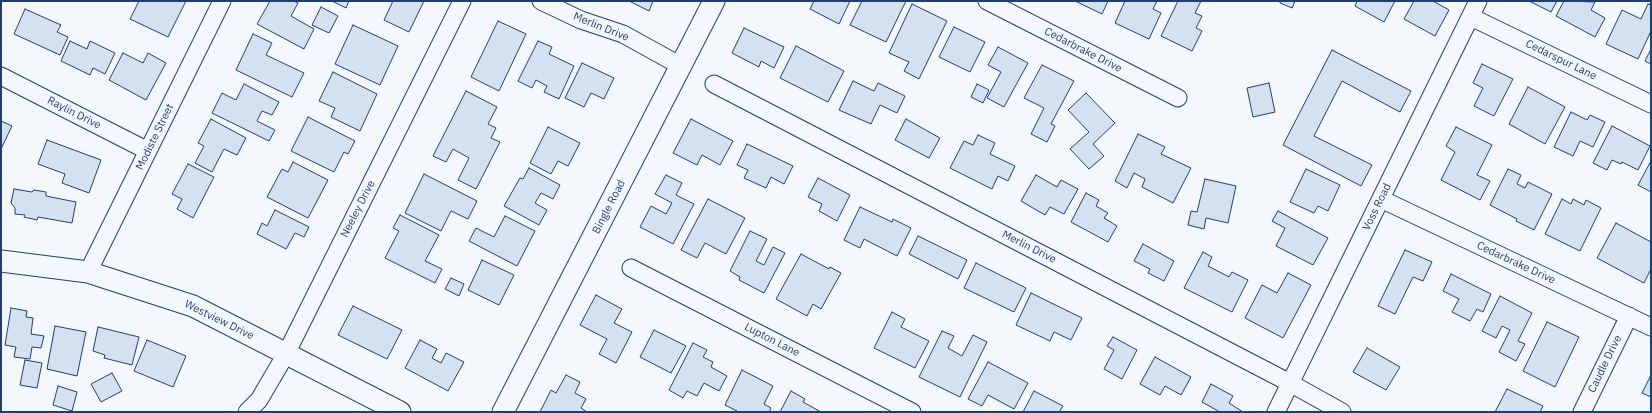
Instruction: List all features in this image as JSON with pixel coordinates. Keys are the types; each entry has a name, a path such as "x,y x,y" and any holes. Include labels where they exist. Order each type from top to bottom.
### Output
{"main road":[{"name":"Bingle Road","path":"503,412 714,1"},
{"name":"Westview Drive","path":"1,261 88,272 193,306 400,412"}],"street":[{"name":"Modiste Street","path":"88,272 222,1"},
{"name":"Neeley Drive","path":"247,412 259,400 286,354 462,1"},
{"name":"Merlin Drive","path":"541,1 581,20 623,34 681,66"},
{"name":"Cedarbrake Drive","path":"987,1 1178,98"},
{"name":"Voss Road","path":"1276,412 1478,1"},
{"name":"Cedarspur Lane","path":"1471,17 1651,104"},
{"name":"Raylin Drive","path":"1,76 148,151"},
{"name":"Merlin Drive","path":"714,84 1290,383 1342,412"},
{"name":"Cedarbrake Drive","path":"1381,199 1651,327"},
{"name":"Lupton Lane","path":"631,268 912,412"},
{"name":"Caudle Drive","path":"1582,412 1629,316"}],"building":[{"path":"139,1 186,1 168,37 130,19"},
{"path":"270,1 294,1 298,3 291,16 314,29 304,49 257,24"},
{"path":"332,1 349,1 346,8"},
{"path":"393,1 424,1 409,32 384,20"},
{"path":"629,1 653,1 649,11"},
{"path":"814,1 850,1 839,24 810,9"},
{"path":"862,1 906,1 886,42 850,25"},
{"path":"1075,1 1108,1 1102,14"},
{"path":"1125,1 1157,1 1153,9 1161,13 1149,39 1115,23"},
{"path":"1178,1 1201,1 1195,13 1202,16 1196,28 1202,31 1192,51 1161,36"},
{"path":"1280,1 1295,1 1292,8 1280,3"},
{"path":"1357,1 1395,1 1384,22 1355,6"},
{"path":"1414,1 1433,1 1449,10 1435,36 1404,19"},
{"path":"1529,1 1557,1 1551,12"},
{"path":"1564,1 1595,2 1591,10 1605,18 1595,37 1556,16"},
{"path":"912,4 947,21 919,79 904,71 909,62 889,53"},
{"path":"1648,4 1651,5 1651,31 1638,59 1606,44 1622,10 1641,19"},
{"path":"321,7 338,16 329,33 312,25"},
{"path":"25,9 61,25 57,32 68,37 60,55 14,34"},
{"path":"498,21 526,34 499,91 471,77"},
{"path":"353,25 398,46 380,85 335,64"},
{"path":"954,27 985,42 970,72 939,57"},
{"path":"744,28 784,47 774,68 761,61 759,67 732,53"},
{"path":"253,34 272,43 266,55 304,73 292,97 236,70"},
{"path":"70,41 87,49 90,41 115,53 105,74 93,68 90,75 61,61"},
{"path":"538,41 552,47 549,54 574,66 559,99 544,92 547,86 536,80 532,88 518,81"},
{"path":"796,46 844,71 828,102 780,78"},
{"path":"998,47 1028,63 1004,107 987,98 1001,72 988,65"},
{"path":"1651,49 1651,64 1645,61"},
{"path":"1332,50 1411,91 1400,112 1342,81 1314,136 1372,165 1361,186 1283,145"},
{"path":"123,53 143,63 148,53 166,63 146,100 109,80"},
{"path":"582,63 614,78 604,99 591,93 584,107 565,98"},
{"path":"1482,64 1513,79 1494,116 1474,106 1483,88 1473,83"},
{"path":"1042,65 1074,81 1051,124 1055,126 1047,142 1031,134 1044,108 1024,98"},
{"path":"333,72 377,94 360,131 331,117 335,108 319,101"},
{"path":"853,81 874,91 878,83 905,96 897,113 880,105 871,124 839,110"},
{"path":"1269,83 1275,112 1253,117 1247,88"},
{"path":"244,84 279,102 272,115 262,111 257,121 275,130 269,141 212,113 222,93 236,100"},
{"path":"977,84 989,90 983,103 971,97"},
{"path":"1528,87 1565,107 1545,144 1509,124"},
{"path":"466,91 497,107 488,124 496,128 491,138 500,142 476,189 458,180 469,158 453,149 446,162 433,156"},
{"path":"1086,93 1115,123 1093,144 1104,156 1089,169 1070,149 1089,132 1068,110"},
{"path":"1571,112 1587,120 1590,115 1605,122 1593,147 1580,141 1573,156 1554,147"},
{"path":"308,117 355,141 348,154 344,152 334,172 291,151"},
{"path":"211,119 246,138 237,155 224,149 212,172 195,163 204,146 198,143"},
{"path":"691,119 733,141 720,165 702,155 697,165 673,153"},
{"path":"906,119 940,138 929,158 895,140"},
{"path":"1,121 12,126 1,149"},
{"path":"1612,126 1650,146 1638,170 1622,162 1621,164 1612,160 1607,170 1593,163"},
{"path":"548,127 580,143 568,166 558,161 551,174 530,163"},
{"path":"1456,127 1492,145 1477,175 1490,181 1480,200 1441,180 1455,152 1446,146"},
{"path":"1138,134 1165,147 1161,154 1191,168 1173,203 1142,187 1145,179 1134,173 1127,188 1115,181"},
{"path":"978,135 995,143 990,154 1015,166 1008,181 998,176 992,189 950,168 964,141 973,145"},
{"path":"47,140 101,160 89,193 62,183 65,174 38,164"},
{"path":"747,144 793,166 784,184 771,177 766,188 744,178 748,170 737,165"},
{"path":"1651,161 1651,192 1638,185"},
{"path":"293,162 328,180 308,218 267,197 282,169 288,172"},
{"path":"188,164 214,177 193,218 177,209 182,199 172,194"},
{"path":"529,168 560,185 553,199 541,193 535,203 547,210 539,225 504,206 520,178 523,179"},
{"path":"1306,169 1340,185 1328,211 1318,206 1314,213 1290,202"},
{"path":"1508,169 1521,175 1517,184 1525,188 1528,182 1552,194 1534,230 1490,205"},
{"path":"424,174 477,201 468,219 451,211 441,231 405,213"},
{"path":"666,175 682,183 676,195 694,204 673,244 640,227 651,206 666,214 672,203 655,194"},
{"path":"1036,175 1057,187 1061,180 1078,189 1064,214 1050,207 1045,215 1021,201"},
{"path":"818,178 850,195 837,221 819,211 822,204 808,197"},
{"path":"1205,179 1236,186 1228,223 1206,218 1204,229 1188,225 1191,211 1197,212"},
{"path":"14,189 32,192 34,190 46,192 46,196 76,202 72,223 38,217 37,220 24,217 25,215 15,214 15,208 11,203"},
{"path":"1086,193 1099,200 1096,206 1108,213 1104,218 1117,226 1108,242 1071,222"},
{"path":"708,199 745,218 726,254 705,243 697,258 681,250"},
{"path":"1562,199 1571,204 1573,199 1584,205 1586,200 1601,208 1580,251 1545,234"},
{"path":"860,207 892,222 893,219 911,228 897,256 864,239 860,248 844,240"},
{"path":"275,210 309,227 304,237 295,233 286,249 257,234 262,223 267,226"},
{"path":"1278,211 1328,238 1313,265 1276,246 1285,228 1272,221"},
{"path":"400,215 439,235 425,261 442,269 435,283 385,258 399,231 393,228"},
{"path":"505,216 535,231 517,266 469,241 476,228 494,237"},
{"path":"1616,223 1651,242 1651,269 1644,283 1597,258"},
{"path":"750,231 767,239 756,261 764,265 773,247 785,253 764,293 739,280 740,277 730,271"},
{"path":"918,236 967,260 958,279 909,254"},
{"path":"1143,244 1174,261 1164,281 1148,273 1150,269 1134,261"},
{"path":"1405,250 1432,262 1423,281 1413,277 1395,314 1378,306"},
{"path":"1203,252 1212,257 1208,266 1229,277 1232,272 1248,280 1232,312 1184,288"},
{"path":"801,254 829,269 830,267 841,273 821,309 813,304 807,316 776,299"},
{"path":"482,260 514,275 499,305 468,290"},
{"path":"976,263 1026,288 1014,312 964,288"},
{"path":"1288,273 1311,285 1283,338 1245,318 1262,285 1277,293"},
{"path":"1451,274 1491,294 1483,312 1477,309 1470,321 1452,312 1459,299 1443,291"},
{"path":"451,278 464,284 459,296 445,289"},
{"path":"1031,293 1082,318 1071,340 1054,332 1050,341 1016,325"},
{"path":"596,295 622,309 614,323 632,332 616,363 599,354 607,339 580,325"},
{"path":"1500,296 1532,313 1518,341 1525,344 1516,361 1499,352 1510,330 1502,326 1496,338 1482,331"},
{"path":"353,306 402,330 387,359 338,335"},
{"path":"11,308 27,311 26,317 33,318 31,334 44,336 41,348 32,347 30,359 14,357 16,347 5,345"},
{"path":"892,312 905,319 901,327 929,341 915,368 874,348"},
{"path":"1547,322 1579,337 1555,387 1523,371"},
{"path":"55,326 86,332 77,376 47,369"},
{"path":"98,327 139,337 132,365 104,358 105,355 93,351"},
{"path":"654,330 686,346 671,373 640,357"},
{"path":"942,331 954,336 948,348 962,356 973,335 987,342 960,397 919,377"},
{"path":"1113,337 1137,350 1122,379 1104,369 1114,350 1107,346"},
{"path":"147,340 186,356 173,387 134,371"},
{"path":"420,340 437,349 432,358 441,363 446,353 464,362 448,391 405,368"},
{"path":"693,343 707,350 703,357 713,362 711,367 727,376 719,391 704,383 697,396 687,391 683,398 669,390"},
{"path":"1367,348 1400,367 1386,390 1353,372"},
{"path":"1155,357 1191,377 1181,395 1165,386 1160,395 1140,384"},
{"path":"25,360 42,363 37,388 20,385"},
{"path":"988,362 1028,383 1014,409 988,395 982,406 968,399"},
{"path":"742,370 773,386 764,404 771,408 769,412 739,412 725,405"},
{"path":"112,373 122,391 101,402 91,384"},
{"path":"566,375 580,382 575,393 586,399 581,408 587,412 540,412 551,390 556,393"},
{"path":"1651,375 1651,397 1642,393"},
{"path":"1211,384 1233,396 1229,403 1243,412 1220,412 1202,402"},
{"path":"58,386 77,392 72,411 53,405"},
{"path":"1507,389 1543,406 1540,412 1495,412"},
{"path":"791,391 805,399 803,402 821,412 780,412"},
{"path":"1034,391 1063,406 1059,412 1023,412"}]}
